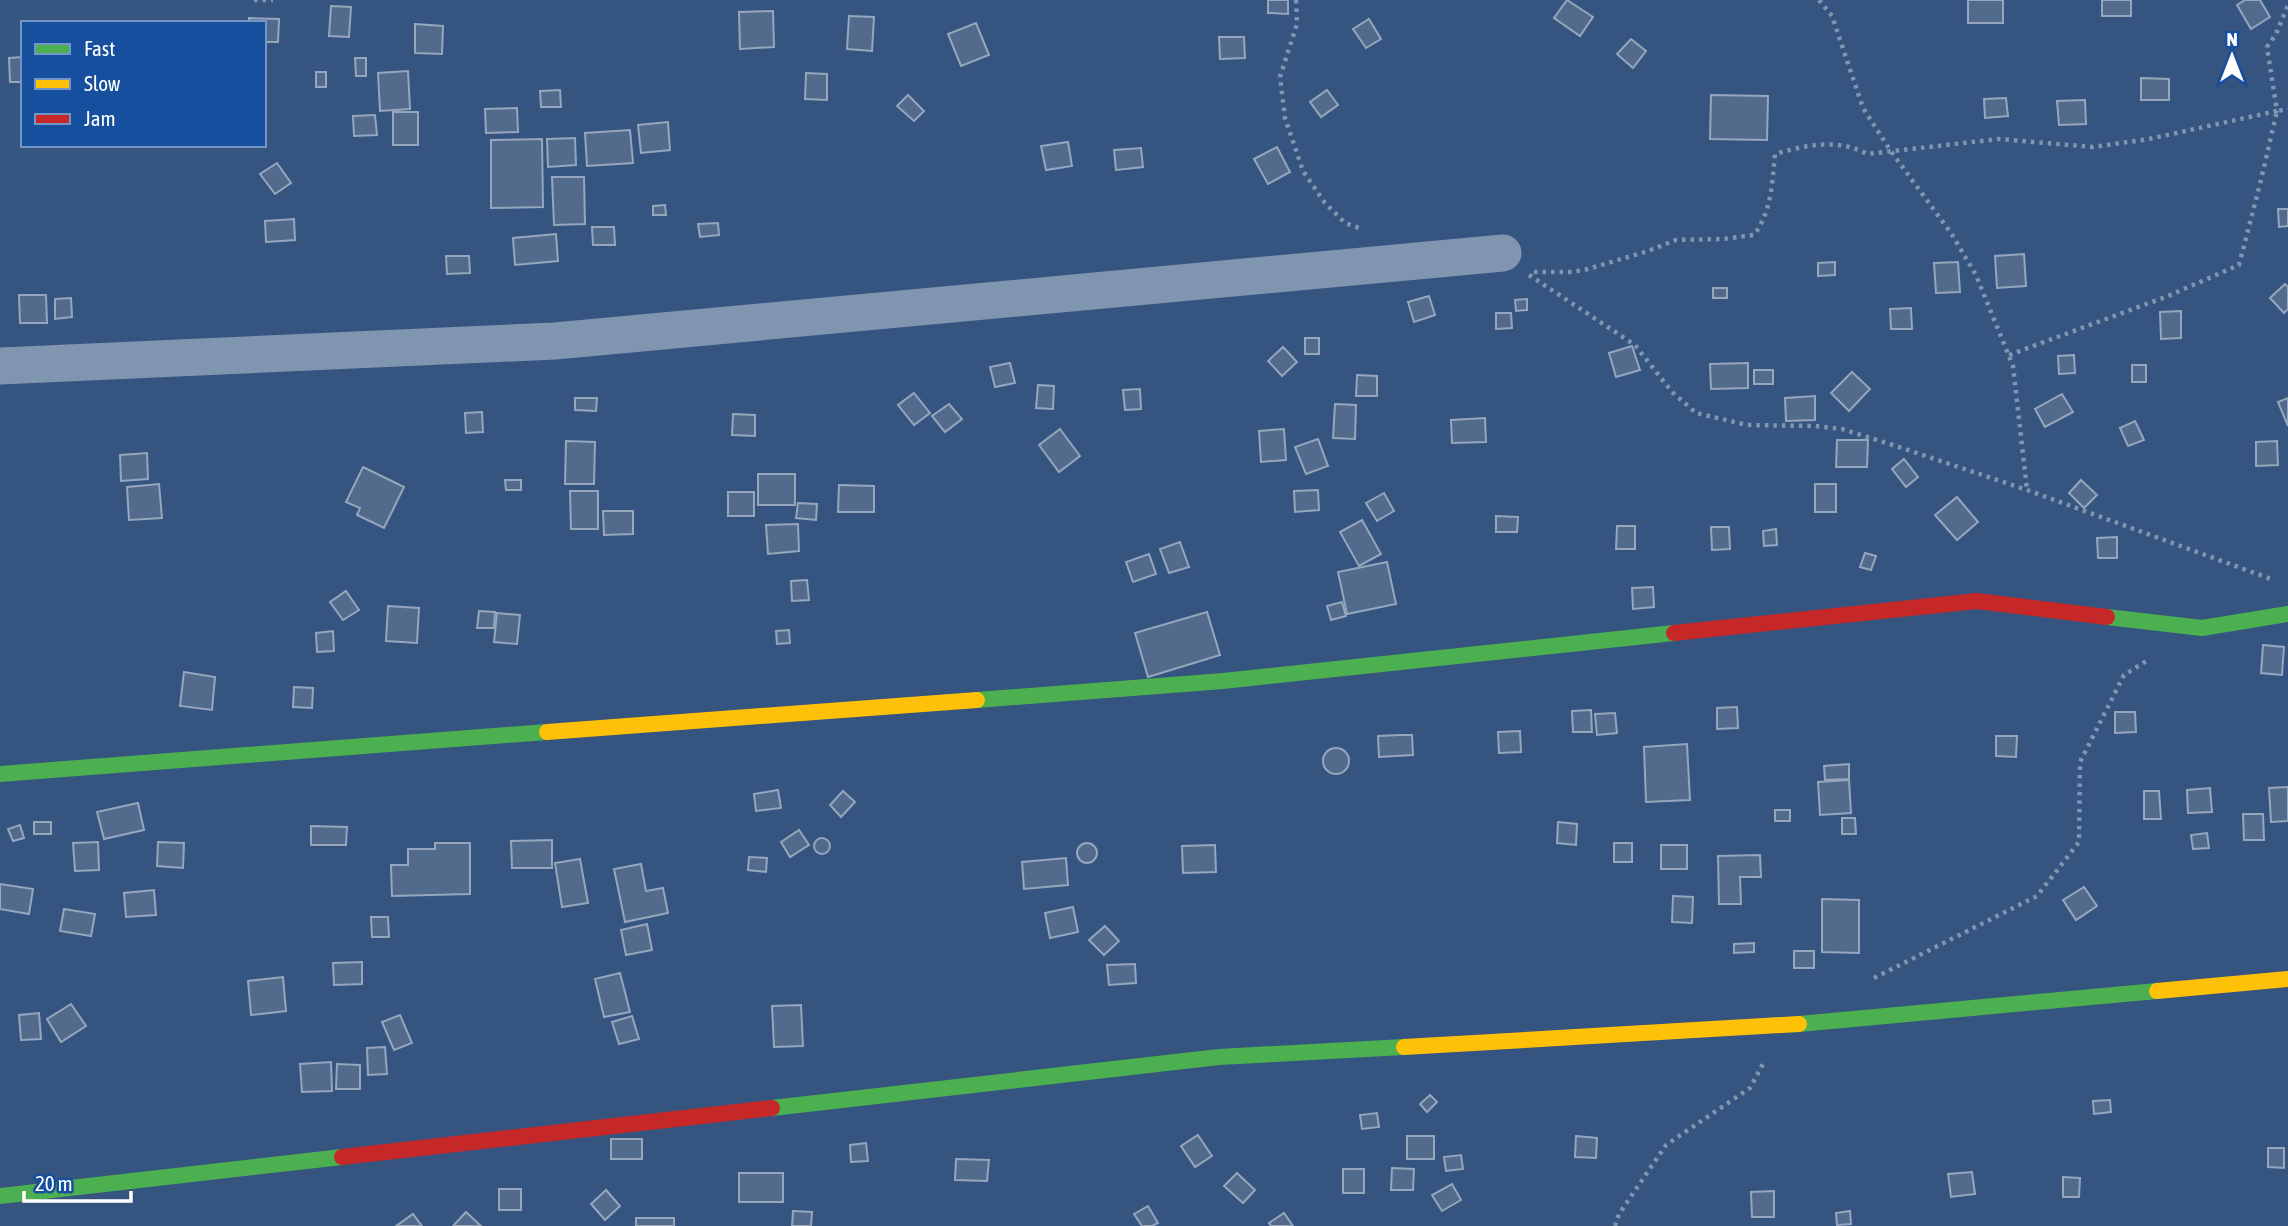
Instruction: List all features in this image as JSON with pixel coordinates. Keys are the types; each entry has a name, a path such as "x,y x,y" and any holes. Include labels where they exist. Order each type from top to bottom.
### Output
{"street":[{"path":"0,366 555,341 1503,253"},
{"path":"0,774 1223,681 1977,601 2202,628 2288,614"},
{"path":"0,1196 1219,1057 1779,1026 2288,979"}],"path":[{"path":"254,0 273,0"},
{"path":"1296,0 1297,24 1280,77 1285,118 1303,171 1325,203 1345,223 1367,231"},
{"path":"1818,0 1832,16 1863,108 1951,233 1976,275 2013,366 2027,490"},
{"path":"2009,355 2168,296 2239,265 2277,111 2267,47 2276,34 2288,5"},
{"path":"2276,581 2027,490 1842,429 1747,425 1696,413 1672,392 1635,345 1526,272 1572,272 1603,265 1676,240 1723,240 1754,235 1764,221 1769,207 1775,154 1807,146 1853,146 1867,154 1999,139 2093,147 2150,139 2288,109"},
{"path":"1865,983 2037,896 2078,842 2080,762 2124,675 2202,628"},
{"path":"1615,1226 1619,1214 1666,1145 1750,1088 1779,1026"}],"building":[{"path":"1268,0 1288,0 1288,14 1268,13"},
{"path":"1567,0 1593,17 1580,36 1554,18"},
{"path":"1968,0 2003,0 2003,23 1968,23"},
{"path":"2102,0 2131,0 2131,16 2102,16"},
{"path":"2245,0 2260,0 2270,17 2251,29 2237,5"},
{"path":"331,6 351,7 349,37 329,36"},
{"path":"773,11 774,47 740,49 739,12"},
{"path":"849,16 874,17 872,51 847,49"},
{"path":"249,18 279,19 278,42 266,42 266,21 249,21"},
{"path":"1369,19 1381,39 1366,48 1353,29"},
{"path":"976,23 989,55 961,66 948,34"},
{"path":"415,24 443,26 442,54 415,53"},
{"path":"1219,37 1244,37 1245,58 1220,59"},
{"path":"1631,39 1646,51 1633,68 1617,54"},
{"path":"21,57 21,82 10,82 9,58"},
{"path":"355,58 366,58 366,76 356,76"},
{"path":"408,71 410,109 380,111 378,73"},
{"path":"316,72 326,72 326,87 316,87"},
{"path":"806,73 827,74 827,100 805,99"},
{"path":"2141,78 2169,79 2169,100 2141,100"},
{"path":"560,90 561,107 541,107 540,91"},
{"path":"1327,90 1338,105 1321,117 1310,102"},
{"path":"908,95 924,111 914,121 897,106"},
{"path":"1711,95 1768,96 1767,140 1710,139"},
{"path":"2006,98 2008,116 1985,118 1984,99"},
{"path":"2085,100 2086,124 2059,125 2057,101"},
{"path":"517,108 518,132 486,133 485,109"},
{"path":"393,112 418,112 418,145 393,145"},
{"path":"375,115 377,135 354,136 353,116"},
{"path":"668,122 670,150 641,153 638,125"},
{"path":"630,130 633,163 587,166 585,133"},
{"path":"575,138 576,165 548,167 547,139"},
{"path":"542,139 543,207 491,208 491,140"},
{"path":"1068,142 1072,166 1046,170 1041,146"},
{"path":"1277,147 1290,172 1268,184 1254,159"},
{"path":"1141,148 1143,167 1116,170 1114,150"},
{"path":"277,163 291,183 275,194 260,174"},
{"path":"552,177 584,177 585,224 554,225"},
{"path":"665,205 666,215 653,215 653,206"},
{"path":"2278,209 2288,209 2288,226 2279,227"},
{"path":"294,219 295,240 266,242 265,221"},
{"path":"718,223 719,235 700,237 698,224"},
{"path":"592,227 614,227 615,245 593,245"},
{"path":"556,234 558,261 515,265 513,238"},
{"path":"2024,254 2026,286 1997,288 1995,256"},
{"path":"446,256 469,256 470,273 447,274"},
{"path":"1835,262 1835,275 1818,276 1818,263"},
{"path":"1958,262 1960,292 1936,293 1934,263"},
{"path":"2285,284 2288,287 2288,309 2284,313 2270,298"},
{"path":"1713,288 1727,288 1727,298 1713,298"},
{"path":"19,295 46,295 47,323 20,323"},
{"path":"1429,296 1435,315 1414,322 1408,302"},
{"path":"71,298 72,317 55,319 55,299"},
{"path":"1527,299 1527,310 1516,311 1515,300"},
{"path":"1911,308 1912,329 1891,329 1890,309"},
{"path":"2181,311 2181,338 2161,339 2160,312"},
{"path":"1496,313 1511,313 1512,328 1496,329"},
{"path":"1305,338 1319,338 1319,354 1305,354"},
{"path":"1632,346 1640,370 1616,377 1609,353"},
{"path":"1283,347 1297,362 1282,376 1268,361"},
{"path":"2074,355 2075,373 2059,374 2058,356"},
{"path":"1010,363 1015,383 995,387 990,367"},
{"path":"1748,363 1748,388 1711,389 1710,364"},
{"path":"2132,365 2146,365 2146,382 2132,382"},
{"path":"1754,370 1773,370 1773,384 1754,384"},
{"path":"1852,372 1870,389 1849,411 1831,393"},
{"path":"1357,375 1377,376 1377,396 1356,396"},
{"path":"1038,385 1054,386 1053,409 1036,408"},
{"path":"1140,389 1141,409 1125,410 1123,390"},
{"path":"914,393 930,413 914,425 898,405"},
{"path":"2062,394 2073,412 2045,427 2035,409"},
{"path":"1815,396 1815,420 1786,421 1785,398"},
{"path":"575,398 597,398 596,411 575,410"},
{"path":"2288,398 2288,426 2278,402"},
{"path":"949,404 962,419 945,432 932,416"},
{"path":"1335,404 1356,405 1355,439 1333,438"},
{"path":"482,412 483,432 466,433 465,413"},
{"path":"733,414 755,415 755,436 732,435"},
{"path":"1485,418 1486,442 1452,443 1451,420"},
{"path":"2135,421 2144,440 2128,446 2120,428"},
{"path":"1060,429 1080,456 1059,472 1039,445"},
{"path":"1284,429 1286,460 1261,462 1259,431"},
{"path":"1318,439 1328,466 1306,474 1295,447"},
{"path":"1837,440 1868,440 1867,467 1836,467"},
{"path":"566,441 595,442 594,484 565,484"},
{"path":"2277,441 2278,465 2256,466 2256,442"},
{"path":"147,453 148,479 121,481 120,455"},
{"path":"1904,459 1918,477 1906,487 1892,469"},
{"path":"363,467 404,487 384,528 357,515 360,508 346,502"},
{"path":"758,474 795,474 795,505 758,505"},
{"path":"505,480 521,480 521,490 506,490"},
{"path":"2081,480 2097,495 2084,508 2069,493"},
{"path":"159,484 162,518 129,520 127,487"},
{"path":"1815,484 1836,484 1836,512 1815,512"},
{"path":"839,485 874,486 874,512 838,512"},
{"path":"1318,490 1319,510 1295,512 1294,491"},
{"path":"570,491 598,491 598,529 571,529"},
{"path":"728,492 754,492 754,516 728,516"},
{"path":"1384,493 1394,511 1377,521 1366,503"},
{"path":"1957,497 1978,522 1957,540 1935,515"},
{"path":"798,503 817,504 816,520 796,518"},
{"path":"603,511 633,511 633,534 604,535"},
{"path":"1496,516 1518,517 1517,532 1496,532"},
{"path":"1362,520 1381,554 1359,566 1340,532"},
{"path":"798,524 799,551 768,554 766,525"},
{"path":"1617,526 1635,526 1635,549 1616,549"},
{"path":"1711,527 1729,527 1730,549 1712,550"},
{"path":"1776,529 1777,545 1764,546 1763,531"},
{"path":"2117,537 2117,558 2098,558 2097,538"},
{"path":"1180,542 1189,567 1169,573 1160,549"},
{"path":"1865,553 1876,556 1871,570 1860,567"},
{"path":"1149,554 1156,574 1133,582 1126,562"},
{"path":"1387,562 1396,604 1347,614 1338,572"},
{"path":"807,580 809,600 792,601 791,581"},
{"path":"1653,587 1654,607 1633,609 1632,588"},
{"path":"346,591 359,610 343,620 330,602"},
{"path":"1342,602 1346,616 1331,620 1327,606"},
{"path":"388,606 419,608 417,643 386,641"},
{"path":"479,611 495,612 494,628 477,628"},
{"path":"1207,612 1220,655 1148,677 1135,633"},
{"path":"497,613 520,615 517,644 494,642"},
{"path":"789,630 790,643 777,644 776,631"},
{"path":"333,631 334,651 317,652 316,633"},
{"path":"2263,645 2284,647 2282,675 2261,673"},
{"path":"184,672 215,677 212,710 180,706"},
{"path":"294,687 313,688 312,708 293,707"},
{"path":"1737,707 1738,728 1717,729 1717,708"},
{"path":"1591,710 1592,732 1573,732 1572,711"},
{"path":"2115,712 2135,712 2136,732 2115,733"},
{"path":"1615,713 1617,733 1597,735 1595,714"},
{"path":"1520,731 1521,752 1499,753 1498,732"},
{"path":"1412,735 1413,755 1379,757 1378,736"},
{"path":"1996,736 2017,736 2016,757 1996,756"},
{"path":"1687,744 1690,800 1646,802 1644,747"},
{"path":"1336,748 1345,752 1349,761 1345,770 1336,774 1327,770 1323,761 1327,752"},
{"path":"1849,764 1849,779 1825,780 1824,766"},
{"path":"1849,780 1851,813 1820,815 1818,782"},
{"path":"2288,787 2288,821 2271,822 2269,788"},
{"path":"2210,788 2212,812 2188,813 2187,790"},
{"path":"778,790 781,808 756,811 754,794"},
{"path":"843,791 855,802 841,817 830,805"},
{"path":"2144,791 2159,791 2161,819 2144,819"},
{"path":"138,803 144,830 104,839 97,812"},
{"path":"1775,810 1790,810 1790,821 1775,821"},
{"path":"2243,814 2263,814 2264,840 2244,840"},
{"path":"1842,818 1855,818 1856,834 1842,834"},
{"path":"34,822 51,822 51,834 34,834"},
{"path":"1558,822 1577,824 1576,845 1557,843"},
{"path":"20,825 24,838 13,841 8,829"},
{"path":"311,826 347,827 346,845 311,845"},
{"path":"799,830 809,845 790,857 781,842"},
{"path":"2207,833 2209,848 2193,849 2191,835"},
{"path":"822,838 830,846 822,854 814,846"},
{"path":"552,840 552,868 512,868 511,841"},
{"path":"98,842 99,870 75,871 73,843"},
{"path":"158,842 184,843 183,868 157,866"},
{"path":"435,843 470,843 470,894 392,896 391,865 408,865 408,849 435,849"},
{"path":"1087,843 1094,846 1097,853 1094,860 1087,863 1080,860 1077,853 1080,846"},
{"path":"1614,843 1632,843 1632,862 1614,862"},
{"path":"1215,845 1216,872 1183,873 1182,846"},
{"path":"1661,845 1687,845 1687,869 1661,869"},
{"path":"1760,855 1761,877 1740,877 1741,904 1719,904 1718,856"},
{"path":"749,857 767,858 766,872 748,870"},
{"path":"1066,858 1068,885 1024,889 1022,862"},
{"path":"580,859 588,903 562,907 555,863"},
{"path":"641,864 646,891 663,888 668,913 625,922 614,869"},
{"path":"0,884 33,889 29,914 0,909"},
{"path":"2084,887 2097,906 2076,920 2063,900"},
{"path":"154,890 156,915 126,917 124,893"},
{"path":"1673,896 1693,897 1692,923 1672,922"},
{"path":"1822,899 1859,900 1859,953 1822,952"},
{"path":"1073,907 1078,932 1050,938 1045,913"},
{"path":"64,909 95,914 91,936 60,931"},
{"path":"371,917 388,917 389,937 372,937"},
{"path":"647,924 652,950 626,955 621,930"},
{"path":"1105,926 1119,941 1104,955 1089,940"},
{"path":"1754,943 1754,952 1734,953 1734,944"},
{"path":"1794,951 1814,951 1814,968 1794,968"},
{"path":"362,962 362,984 334,985 333,963"},
{"path":"1135,964 1136,983 1109,985 1107,965"},
{"path":"620,973 630,1012 604,1017 595,979"},
{"path":"283,977 286,1011 251,1015 248,981"},
{"path":"71,1004 86,1026 61,1042 47,1019"},
{"path":"801,1005 803,1046 774,1047 772,1006"},
{"path":"39,1013 41,1039 21,1040 19,1015"},
{"path":"400,1015 412,1043 394,1050 382,1022"},
{"path":"632,1016 639,1039 619,1044 612,1022"},
{"path":"385,1047 387,1074 368,1075 367,1048"},
{"path":"331,1062 332,1091 302,1092 300,1064"},
{"path":"337,1064 360,1065 360,1089 336,1089"},
{"path":"1430,1095 1437,1102 1427,1112 1420,1104"},
{"path":"2110,1100 2111,1112 2094,1114 2093,1101"},
{"path":"1377,1113 1379,1127 1362,1129 1360,1115"},
{"path":"1198,1135 1212,1156 1195,1167 1181,1146"},
{"path":"1407,1136 1434,1136 1434,1159 1407,1159"},
{"path":"1576,1136 1597,1138 1596,1158 1575,1157"},
{"path":"611,1139 642,1139 642,1159 611,1159"},
{"path":"866,1143 868,1161 851,1162 850,1145"},
{"path":"2268,1148 2284,1148 2284,1168 2268,1167"},
{"path":"1461,1155 1463,1169 1446,1171 1444,1157"},
{"path":"956,1159 989,1160 987,1181 955,1180"},
{"path":"1392,1168 1414,1169 1413,1190 1391,1190"},
{"path":"1343,1169 1364,1169 1364,1193 1343,1193"},
{"path":"1972,1172 1975,1194 1951,1197 1948,1174"},
{"path":"739,1173 783,1173 783,1202 739,1202"},
{"path":"1237,1173 1255,1190 1243,1203 1224,1186"},
{"path":"2063,1177 2080,1178 2079,1197 2063,1197"},
{"path":"1452,1184 1461,1200 1442,1211 1432,1195"},
{"path":"499,1189 521,1189 521,1210 499,1210"},
{"path":"606,1190 620,1206 605,1220 591,1204"},
{"path":"1774,1191 1774,1217 1752,1217 1751,1192"},
{"path":"1148,1206 1158,1223 1142,1226 1134,1214"},
{"path":"793,1211 812,1212 811,1226 792,1226"},
{"path":"1850,1211 1851,1224 1837,1225 1836,1213"},
{"path":"466,1212 481,1226 453,1226"},
{"path":"1284,1213 1293,1226 1271,1226 1269,1223"},
{"path":"413,1214 422,1226 396,1226"},
{"path":"636,1218 674,1218 674,1226 636,1226"}],"traffic: fast":[{"path":"2107,617 2202,628 2288,614"},
{"path":"977,700 1223,681 1674,633"},
{"path":"0,774 547,732"},
{"path":"1799,1024 2157,991"},
{"path":"772,1108 1219,1057 1404,1047"},
{"path":"0,1196 342,1157"}],"traffic: slow":[{"path":"547,732 977,700"},
{"path":"2157,991 2288,979"},
{"path":"1404,1047 1799,1024"}],"traffic: jam":[{"path":"1674,633 1977,601 2107,617"},
{"path":"342,1157 772,1108"}]}
